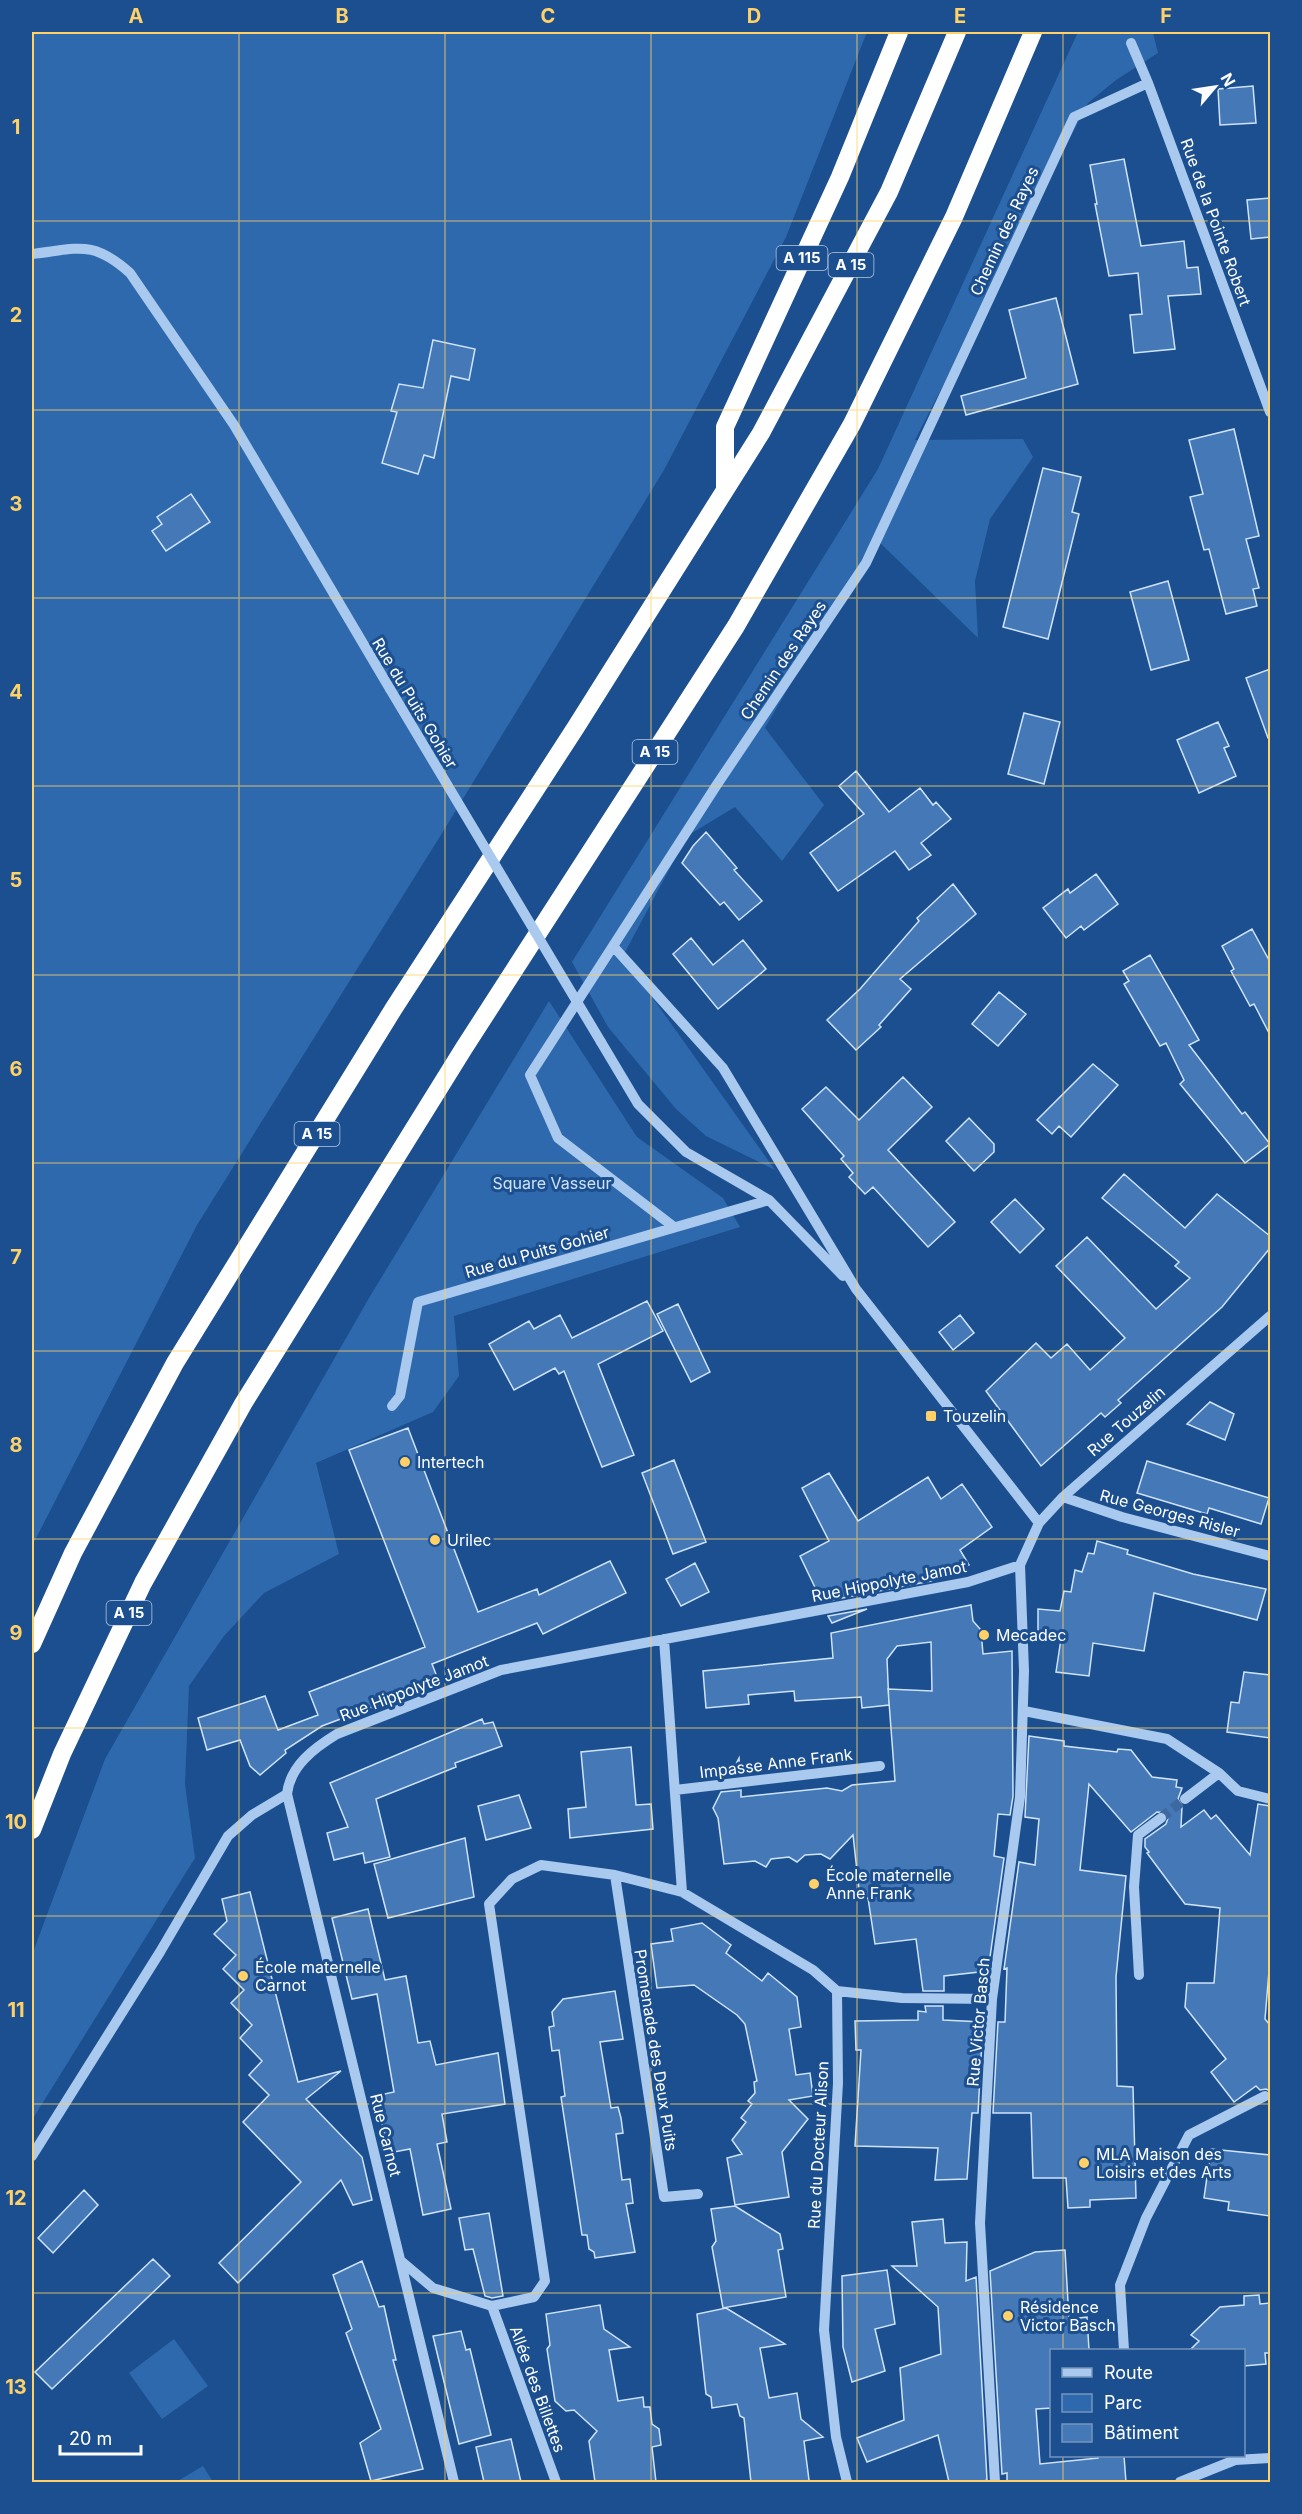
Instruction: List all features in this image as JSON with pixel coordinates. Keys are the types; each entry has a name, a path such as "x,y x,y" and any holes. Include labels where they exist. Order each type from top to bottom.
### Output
{"highway":[{"name":"A 115","path":"725,488 725,427 840,177 899,32"},
{"name":"A 15","path":"32,1644 73,1553 175,1363 394,1008 576,727 761,433 889,192 957,32"},
{"name":"A 15","path":"32,1830 62,1754 143,1583 243,1404 464,1048 736,626 846,434 954,217 1014,72 1028,32"},
{"path":"1014,72 1033,32"}],"street":[{"name":"Rue de la Pointe Robert","path":"1131,43 1270,411"},
{"name":"Chemin des Rayes","path":"674,1227 558,1138 530,1075 716,786 866,563 1074,117 1148,83"},
{"name":"Rue du Puits Gohier","path":"32,254 92,248 113,258 130,273 234,425 638,1104 686,1152 769,1200 856,1289 1039,1523"},
{"name":"Rue du Puits Gohier","path":"613,946 723,1068 856,1289"},
{"name":"Rue du Puits Gohier","path":"392,1406 400,1396 418,1302 769,1200"},
{"name":"Rue Touzelin","path":"1020,1564 1039,1523 1063,1497 1270,1316"},
{"name":"Rue Georges Risler","path":"1063,1497 1122,1517 1270,1556"},
{"name":"Rue Hippolyte Jamot","path":"287,1794 293,1772 323,1743 337,1734 501,1670 968,1582 1020,1564"},
{"name":"Rue Victor Basch","path":"995,2482 980,2223 992,1999 1020,1797 1024,1712 1020,1564"},
{"path":"664,1639 682,1892"},
{"path":"1024,1712 1167,1739 1219,1773 1238,1791 1270,1799"},
{"name":"Impasse Anne Frank","path":"675,1790 880,1766"},
{"path":"1185,1799 1219,1773"},
{"path":"32,2156 160,1952 228,1836 252,1815 287,1794"},
{"name":"Rue Carnot","path":"287,1794 454,2482"},
{"path":"1139,1976 1134,1887 1138,1834 1161,1818"},
{"path":"401,2261 433,2288 492,2306 534,2297 545,2281 489,1904 512,1879 541,1865 615,1875 682,1892 813,1970 837,1991 902,1998 992,1999"},
{"name":"Promenade des Deux Puits","path":"615,1875 664,2197 698,2194"},
{"name":"Rue du Docteur Alison","path":"837,1991 838,2083 824,2330 836,2437 847,2482"},
{"path":"1124,2349 1120,2285 1146,2218 1189,2135 1265,2096"},
{"name":"Allée des Billettes","path":"492,2306 556,2482"},
{"path":"1180,2482 1234,2460 1270,2458"}],"green space":[{"path":"32,32 867,32 786,237 664,470 439,838 197,1225 32,1546"},
{"path":"1078,32 1171,32 1153,33 1158,53 1116,80 1088,103 915,440 1023,439 1033,457 990,519 975,581 978,638 875,538 765,728 824,805 782,861 735,807 687,836 623,956 775,1170 706,1136 676,1109 608,1027 572,962 878,469"},
{"name":"Square Vasseur","path":"549,1001 637,1137 723,1198 740,1227 454,1316 459,1376 433,1412 316,1463 339,1554 264,1593 224,1636 189,1686 185,1784 195,1858 32,2120 32,1955 105,1759 369,1298"},
{"path":"174,2339 208,2386 162,2419 129,2373"},
{"path":"203,2466 213,2482 176,2482"}],"building":[{"path":"1253,86 1256,123 1220,125 1218,89"},
{"path":"1124,159 1141,246 1184,241 1187,268 1198,267 1201,294 1168,296 1175,349 1134,353 1130,315 1142,314 1138,273 1109,276 1090,165"},
{"path":"1270,198 1270,237 1251,239 1247,200"},
{"path":"1056,298 1078,384 966,415 961,396 1026,378 1009,310"},
{"path":"433,340 475,349 469,380 451,376 434,458 424,455 418,474 382,463 397,412 391,411 399,384 423,388"},
{"path":"1234,429 1259,536 1246,539 1259,588 1253,589 1257,606 1226,614 1209,549 1204,550 1190,497 1203,494 1189,440"},
{"path":"1043,468 1081,477 1072,512 1079,514 1048,639 1003,627"},
{"path":"191,494 210,522 166,551 152,531 162,524 157,517"},
{"path":"1168,581 1189,660 1151,670 1130,592"},
{"path":"1270,669 1270,738 1268,738 1246,678"},
{"path":"1024,713 1060,722 1044,784 1008,774"},
{"path":"1218,722 1229,746 1224,748 1236,776 1199,793 1177,740"},
{"path":"856,771 889,812 920,788 933,805 936,802 951,819 921,843 931,855 909,870 895,851 838,891 810,853 864,814 839,786"},
{"path":"706,832 737,868 734,870 762,901 739,920 724,902 720,905 682,863"},
{"path":"1096,874 1118,904 1084,930 1081,926 1066,938 1043,908 1068,889 1070,893"},
{"path":"953,884 976,914 900,979 911,989 879,1025 881,1027 856,1050 827,1020 860,989 919,921 917,918"},
{"path":"1252,929 1270,962 1270,1035 1254,1004 1250,1006 1231,971 1234,969 1222,946"},
{"path":"691,938 713,965 743,940 766,969 718,1009 673,954"},
{"path":"1150,955 1199,1040 1189,1045 1242,1114 1245,1112 1270,1144 1245,1163 1180,1084 1184,1080 1166,1043 1160,1046 1124,984 1129,981 1123,971"},
{"path":"999,992 1026,1014 998,1046 972,1024"},
{"path":"1093,1064 1118,1085 1071,1137 1059,1126 1052,1134 1037,1120"},
{"path":"903,1077 932,1107 888,1150 955,1222 928,1247 873,1187 865,1194 849,1177 853,1173 841,1159 844,1156 802,1109 826,1087 859,1120"},
{"path":"969,1118 994,1144 994,1152 974,1171 946,1141"},
{"path":"1124,1174 1185,1228 1217,1194 1270,1236 1270,1248 1222,1307 1118,1400 1121,1403 1105,1417 1101,1413 1041,1466 986,1391 1036,1343 1051,1358 1067,1344 1090,1370 1125,1338 1056,1266 1087,1237 1156,1309 1190,1278 1175,1266 1179,1262 1102,1198"},
{"path":"1015,1199 1044,1229 1020,1253 991,1222"},
{"path":"647,1301 663,1331 598,1364 634,1455 602,1467 564,1371 559,1374 555,1368 514,1390 489,1344 529,1321 534,1329 560,1315 572,1338"},
{"path":"678,1304 710,1372 691,1382 657,1314"},
{"path":"960,1315 974,1333 953,1350 939,1332"},
{"path":"1210,1402 1234,1414 1225,1440 1187,1424"},
{"path":"408,1428 478,1612 537,1589 539,1595 610,1561 626,1593 543,1634 537,1623 432,1664 439,1682 322,1726 285,1750 286,1753 260,1775 250,1766 240,1740 207,1750 198,1718 265,1696 278,1730 318,1715 309,1692 425,1647 349,1450"},
{"path":"674,1460 706,1542 673,1554 642,1473"},
{"path":"1147,1461 1269,1498 1261,1524 1209,1508 1207,1514 1137,1493"},
{"path":"829,1473 858,1521 928,1477 941,1499 962,1484 992,1527 960,1550 969,1565 931,1581 822,1602 800,1556 829,1541 802,1488"},
{"path":"1097,1541 1128,1550 1127,1554 1193,1574 1266,1589 1257,1620 1154,1593 1144,1651 1093,1643 1089,1676 1056,1672 1061,1639 1038,1636 1038,1609 1060,1611 1064,1591 1071,1592 1075,1570 1082,1572 1088,1553 1094,1554"},
{"path":"695,1563 709,1592 681,1606 666,1579"},
{"path":"971,1605 973,1621 981,1630 983,1654 1012,1651 1013,1796 1010,1815 998,1814 994,1856 1004,1858 988,1971 944,1976 944,1991 923,1991 916,1939 875,1944 868,1898 860,1898 853,1835 830,1859 821,1854 805,1855 797,1862 789,1857 771,1859 766,1867 755,1861 724,1864 718,1818 713,1808 721,1792 741,1790 741,1797 827,1788 842,1791 852,1785 895,1781 889,1698 889,1705 862,1708 861,1697 795,1701 794,1691 748,1695 749,1704 706,1708 703,1671 833,1658 831,1633","holes":["931,1642 932,1691 888,1689 887,1659 897,1646"]},
{"path":"867,1609 832,1623 828,1616"},
{"path":"1244,1672 1270,1675 1270,1738 1227,1732 1231,1702 1239,1703"},
{"path":"482,1719 484,1724 493,1722 502,1746 455,1763 456,1767 376,1799 390,1857 365,1863 363,1853 334,1860 327,1833 348,1827 330,1783"},
{"path":"1029,1736 1064,1741 1064,1746 1117,1752 1118,1749 1131,1750 1152,1777 1177,1780 1176,1787 1182,1788 1178,1799 1182,1806 1181,1827 1204,1810 1211,1819 1216,1815 1250,1855 1258,1804 1270,1806 1270,1959 1265,2019 1270,2025 1270,2091 1260,2090 1256,2086 1234,2102 1211,2072 1226,2059 1185,2007 1187,1983 1214,1983 1220,1908 1185,1904 1147,1853 1149,1852 1145,1847 1145,1839 1166,1824 1167,1813 1157,1812 1131,1832 1089,1784 1080,1870 1126,1876 1116,1977 1117,2086 1133,2087 1136,2198 1090,2200 1090,2207 1068,2208 1066,2178 1033,2178 1031,2113 993,2113 998,2022 1005,2022 1007,1968 1004,1969 1019,1862 1035,1865 1039,1819 1025,1817"},
{"path":"631,1747 636,1805 651,1804 653,1829 570,1838 568,1809 586,1807 581,1752"},
{"path":"739,1758 740,1775 730,1776"},
{"path":"519,1795 531,1828 486,1840 478,1806"},
{"path":"465,1838 474,1897 388,1918 374,1864"},
{"path":"250,1892 298,2082 341,2071 306,2099 362,2157 372,2200 353,2205 341,2180 238,2283 219,2263 301,2182 243,2122 269,2095 249,2075 262,2061 240,2038 252,2025 231,2003 244,1990 223,1969 236,1955 214,1934 227,1921 222,1899"},
{"path":"368,1909 385,1980 406,1976 418,2043 430,2041 436,2065 498,2053 505,2104 442,2114 447,2142 437,2144 451,2209 423,2215 410,2149 389,2153 375,2096 394,2092 377,1994 352,1999 332,1918"},
{"path":"702,1923 731,1945 726,1953 762,1981 768,1973 797,1997 801,2027 789,2029 796,2075 810,2073 813,2096 789,2100 808,2119 782,2152 789,2197 735,2205 727,2158 742,2154 732,2140 746,2122 741,2118 752,2104 748,2101 755,2093 754,2082 757,2081 745,2024 737,2015 694,1985 657,1988 651,1944 673,1941 671,1929"},
{"path":"615,1991 623,2039 600,2042 611,2108 618,2107 621,2118 623,2133 616,2134 622,2180 630,2179 633,2203 626,2204 635,2252 595,2258 594,2252 589,2249 587,2235 582,2235 561,2097 565,2096 559,2050 552,2051 549,2027 554,2026 552,2012 563,1999"},
{"path":"925,2006 943,2006 943,2020 983,2022 978,2113 972,2113 967,2179 935,2180 938,2148 855,2146 861,2050 856,2050 855,2021 918,2020 918,2011 926,2012"},
{"path":"1211,2149 1270,2155 1270,2216 1228,2210 1229,2202 1204,2198"},
{"path":"84,2190 98,2205 53,2253 38,2238"},
{"path":"735,2206 780,2234 783,2249 778,2250 786,2297 723,2308 712,2247 716,2241 711,2209"},
{"path":"489,2213 503,2296 492,2298 485,2296 473,2249 465,2250 459,2218"},
{"path":"943,2219 945,2243 967,2242 966,2281 976,2277 987,2480 981,2482 949,2482 938,2435 867,2462 857,2438 904,2420 900,2368 941,2354 938,2307 892,2266 917,2266 912,2222"},
{"path":"1065,2250 1069,2319 1087,2317 1089,2349 1050,2349 1050,2408 1036,2409 1040,2464 1098,2457 1124,2457 1126,2482 1007,2482 1007,2473 1002,2474 990,2271 1035,2252"},
{"path":"153,2259 170,2276 52,2389 35,2372"},
{"path":"362,2261 379,2307 384,2306 396,2360 393,2360 423,2469 371,2481 360,2443 381,2429 346,2333 352,2329 333,2275"},
{"path":"887,2270 895,2324 875,2329 885,2371 852,2382 843,2347 842,2276"},
{"path":"1259,2295 1260,2304 1270,2303 1270,2353 1265,2353 1266,2364 1245,2366 1245,2349 1191,2349 1199,2341 1191,2335 1220,2307 1244,2305 1244,2296"},
{"path":"600,2305 604,2329 630,2347 609,2350 618,2401 643,2397 644,2407 650,2407 652,2424 659,2429 661,2445 652,2447 656,2482 595,2482 589,2441 597,2431 574,2410 566,2411 555,2401 547,2349 550,2345 546,2314"},
{"path":"726,2308 785,2344 760,2348 769,2398 797,2393 801,2419 823,2437 804,2441 809,2480 806,2482 751,2482 744,2418 740,2416 737,2404 712,2408 711,2397 706,2394 697,2314"},
{"path":"461,2331 466,2350 470,2349 491,2435 459,2444 433,2336"},
{"path":"511,2439 521,2482 484,2482 476,2447"}],"tunnel":[{"path":"1161,1818 1185,1799"}],"place":[{"name":"Touzelin","path":"931,1416"},
{"name":"Intertech","path":"405,1462"},
{"name":"Urilec","path":"435,1540"},
{"name":"Mecadec","path":"984,1635"},
{"name":"École maternelle Anne Frank","path":"814,1884"},
{"name":"École maternelle Carnot","path":"243,1976"},
{"name":"MLA Maison des Loisirs et des Arts","path":"1084,2163"},
{"name":"Résidence Victor Basch","path":"1008,2316"}]}
